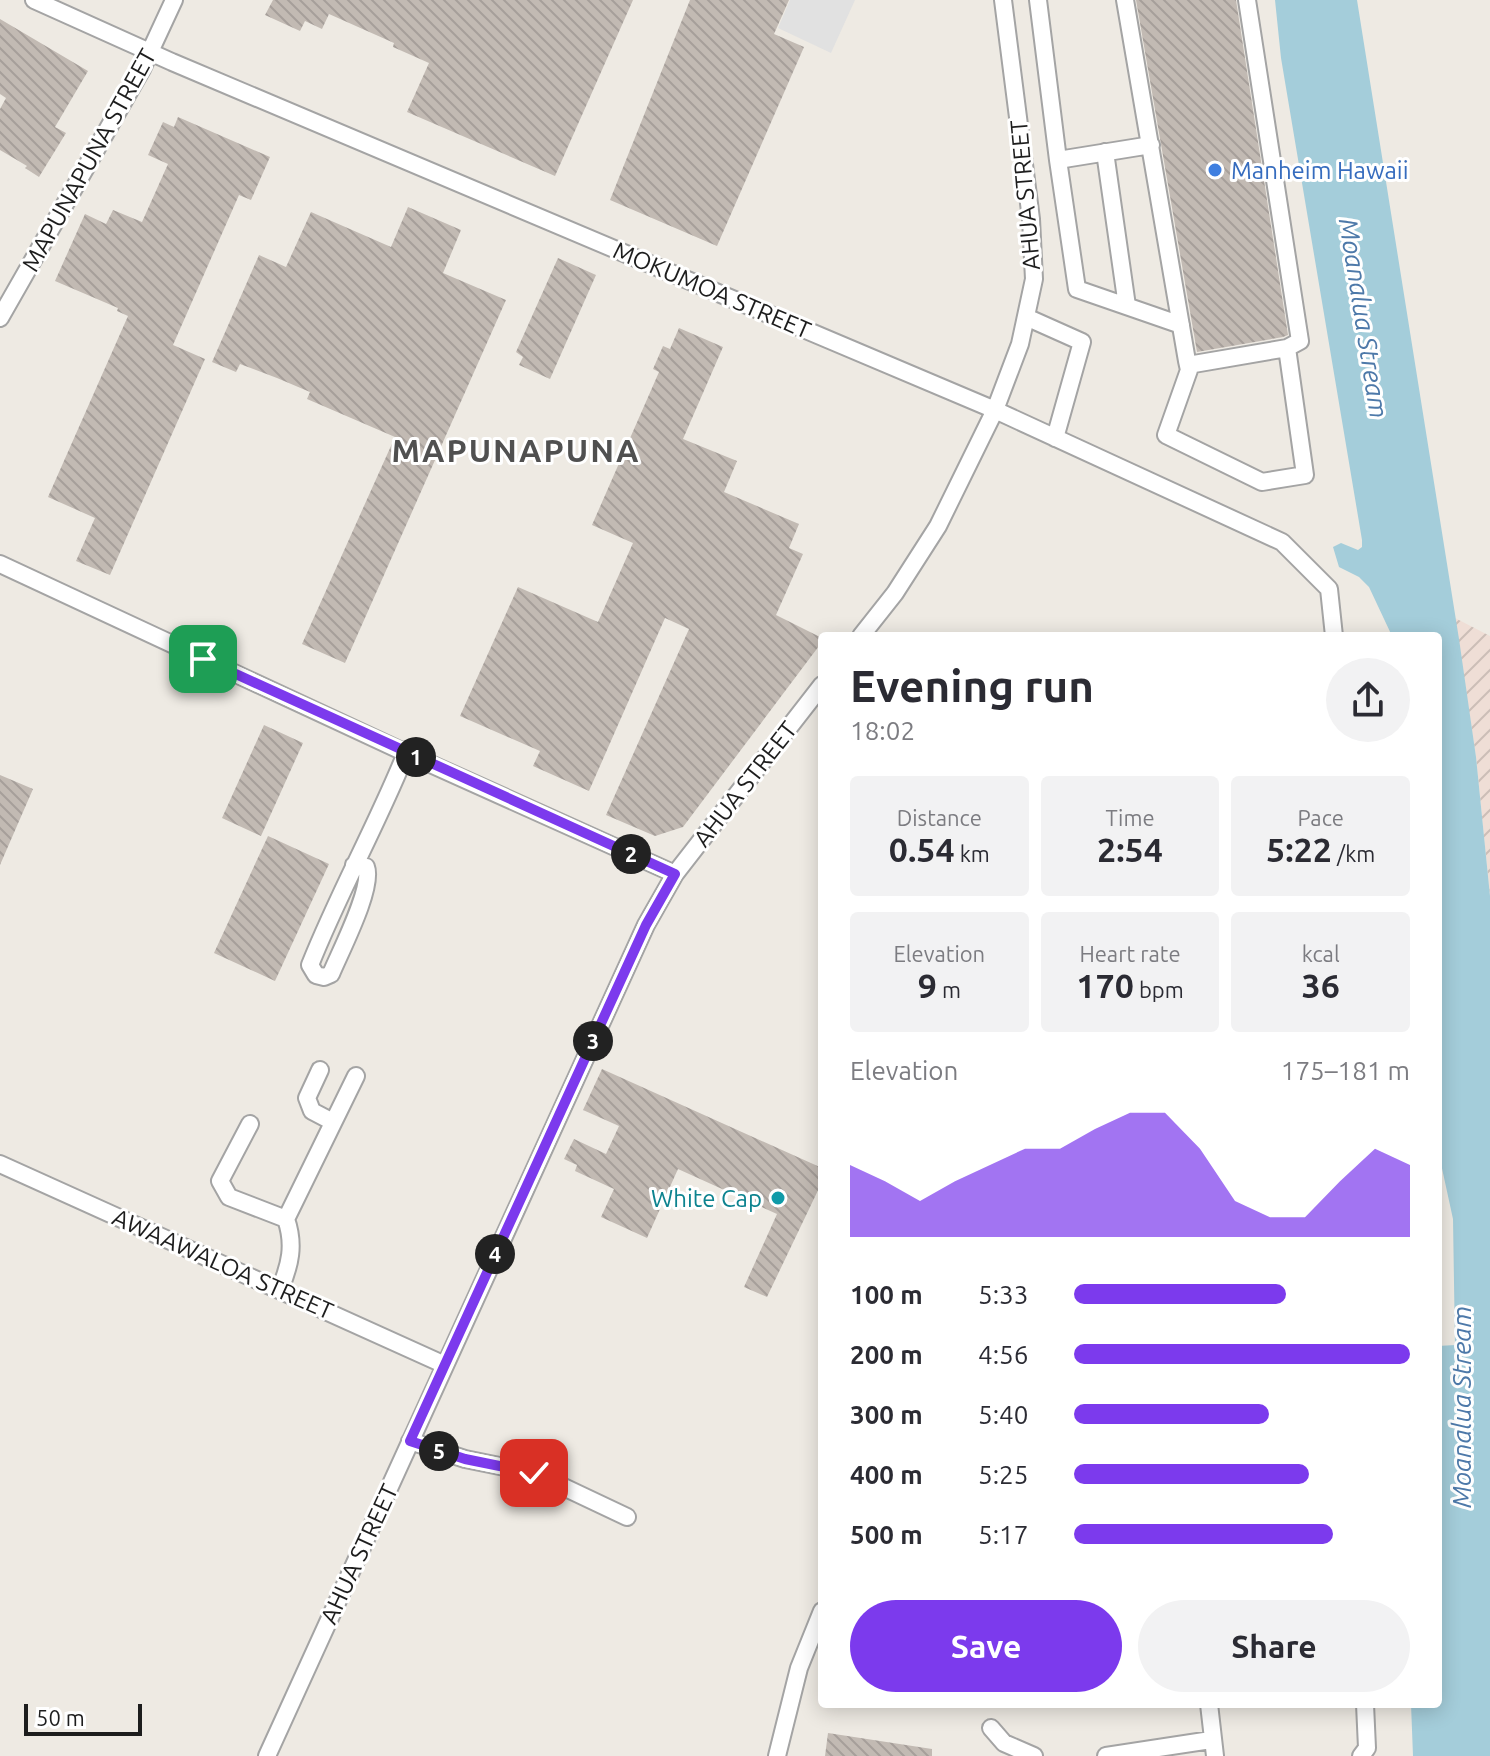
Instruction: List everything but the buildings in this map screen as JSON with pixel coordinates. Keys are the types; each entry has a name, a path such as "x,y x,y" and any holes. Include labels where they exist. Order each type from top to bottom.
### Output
{"street":[{"name":"MOKUMOA STREET","path":"34,0 995,410 1282,542 1329,589 1334,632"},
{"name":"MAPUNAPUNA STREET","path":"0,318 142,69 174,0"},
{"name":"AHUA STREET","path":"864,632 895,593 938,526 995,410 1020,344 1026,317 1034,279 1031,219 1003,0"},
{"path":"1038,0 1077,289 1181,325"},
{"path":"1125,0 1189,370 1166,435 1262,482 1305,475 1287,348"},
{"path":"1188,365 1287,348 1300,341 1247,0"},
{"path":"1058,160 1151,145"},
{"path":"1105,152 1127,306"},
{"path":"1026,317 1082,342 1055,438"},
{"path":"0,564 675,874"},
{"name":"AHUA STREET","path":"267,1756 646,925 675,874 818,690"},
{"path":"354,865 366,867 369,874 366,885 331,974 324,977 316,975 310,965 331,911 354,865 381,816 406,753"},
{"path":"320,1070 307,1098 312,1111 333,1122"},
{"path":"280,1289 291,1252 292,1237 286,1219 356,1076"},
{"path":"250,1124 220,1181 229,1197 286,1219"},
{"name":"AWAAWALOA STREET","path":"0,1164 445,1365"},
{"path":"410,1441 465,1459 534,1473 627,1517"},
{"path":"777,1756 799,1668 818,1621"},
{"path":"1106,1756 1213,1748 1209,1708"},
{"path":"1361,1756 1367,1748 1365,1708"},
{"path":"991,1728 1004,1743 1034,1756"}],"shaded area":[{"path":"790,0 855,0 831,53 778,28"},
{"path":"1455,618 1490,636 1490,896 1476,757"}],"water":[{"name":"Moanalua Stream","path":"1275,0 1357,0 1476,757 1490,896 1490,1756 1413,1756 1411,1708 1442,1708 1442,1346 1455,1345 1453,1219 1442,1168 1442,632 1390,632 1369,587 1359,577 1339,567 1333,547 1341,543 1358,550 1362,547 1362,540 1281,58"}],"place":[{"name":"Manheim Hawaii","path":"1215,170"},
{"name":"White Cap","path":"778,1198"}],"district":[{"name":"MAPUNAPUNA","path":"516,450"}],"route":[{"path":"203,659 675,874 646,925 410,1441 465,1459 534,1473"}]}
